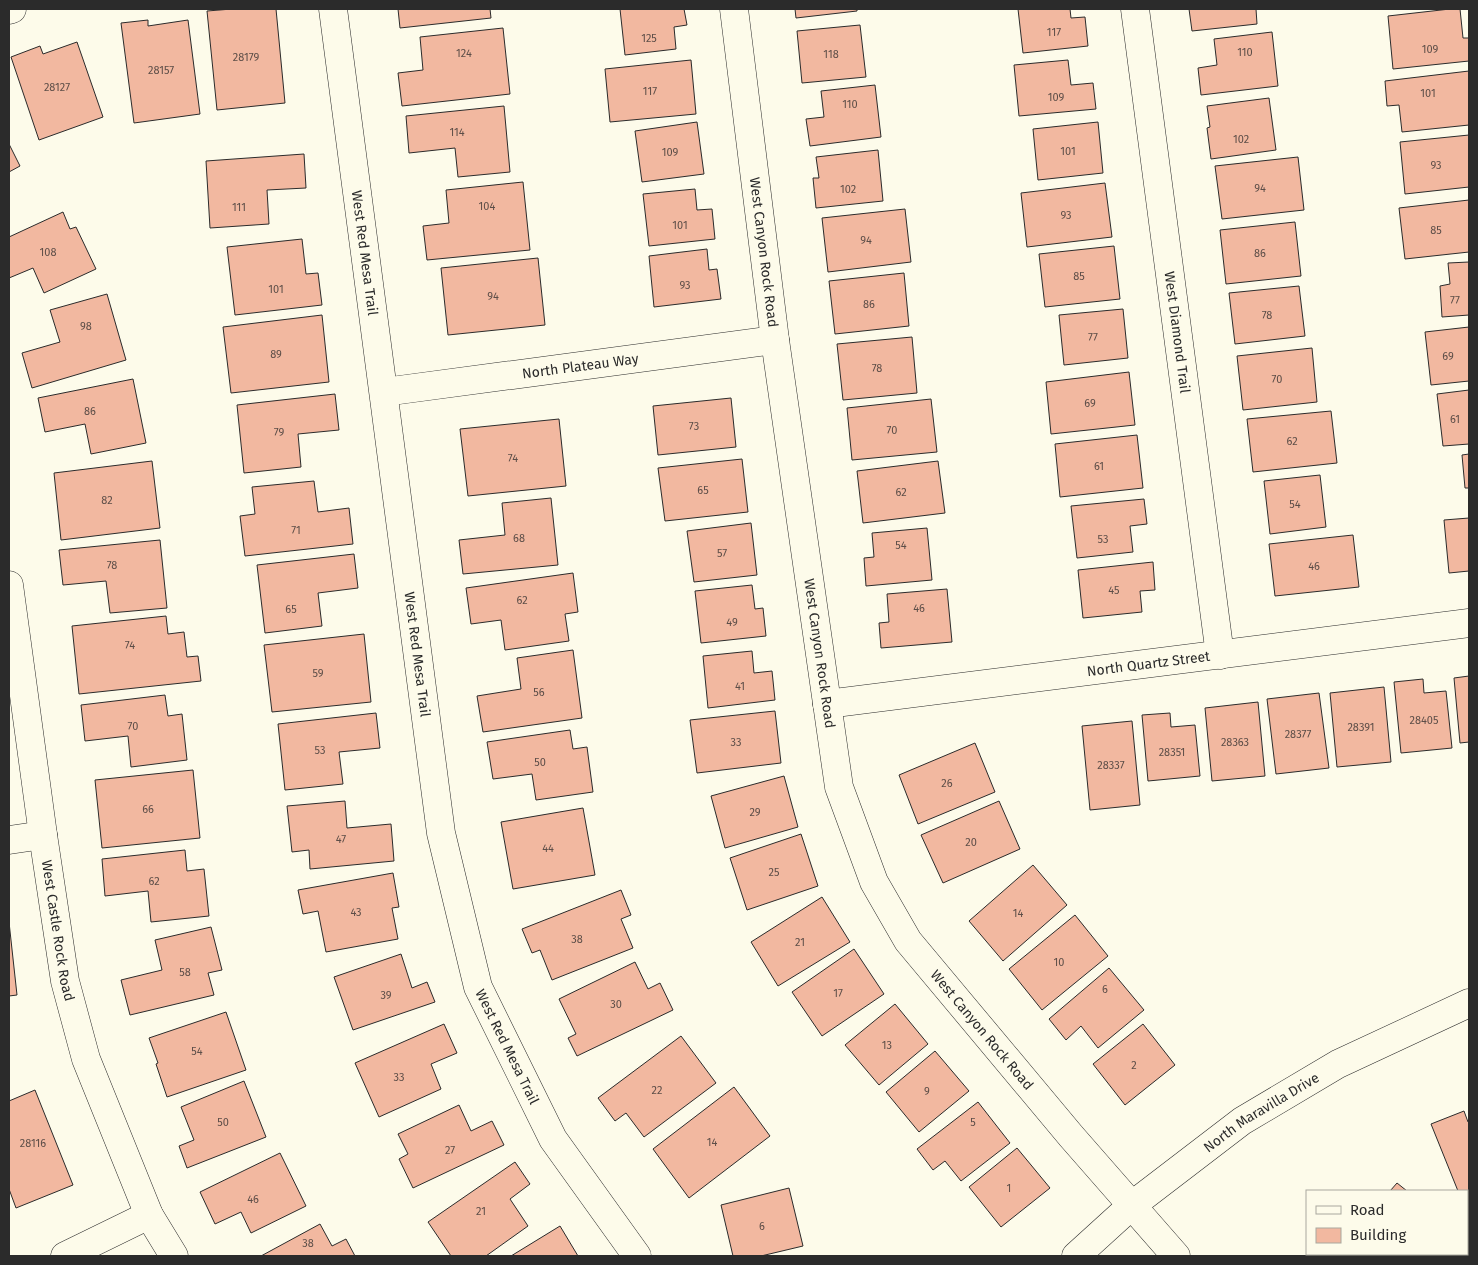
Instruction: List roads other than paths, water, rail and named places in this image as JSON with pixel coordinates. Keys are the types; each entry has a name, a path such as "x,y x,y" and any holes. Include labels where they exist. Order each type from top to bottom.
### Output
{"street":[{"name":"West Red Mesa Trail","path":"333,9 441,833 478,988 553,1139 637,1256"},
{"name":"West Canyon Rock Road","path":"734,9 776,340 839,787 874,882 908,940 1131,1206 1176,1256"},
{"name":"West Diamond Trail","path":"1135,9 1220,655"},
{"name":"North Plateau Way","path":"384,392 776,340"},
{"name":"West Castle Rock Road","path":"9,585 65,981 86,1059 149,1215 174,1256"},
{"name":"North Quartz Street","path":"827,704 1469,623"},
{"path":"9,840 43,835"},
{"name":"North Maravilla Drive","path":"1076,1256 1131,1206 1242,1121 1338,1064 1469,1003"},
{"path":"65,1256 149,1215"}]}
